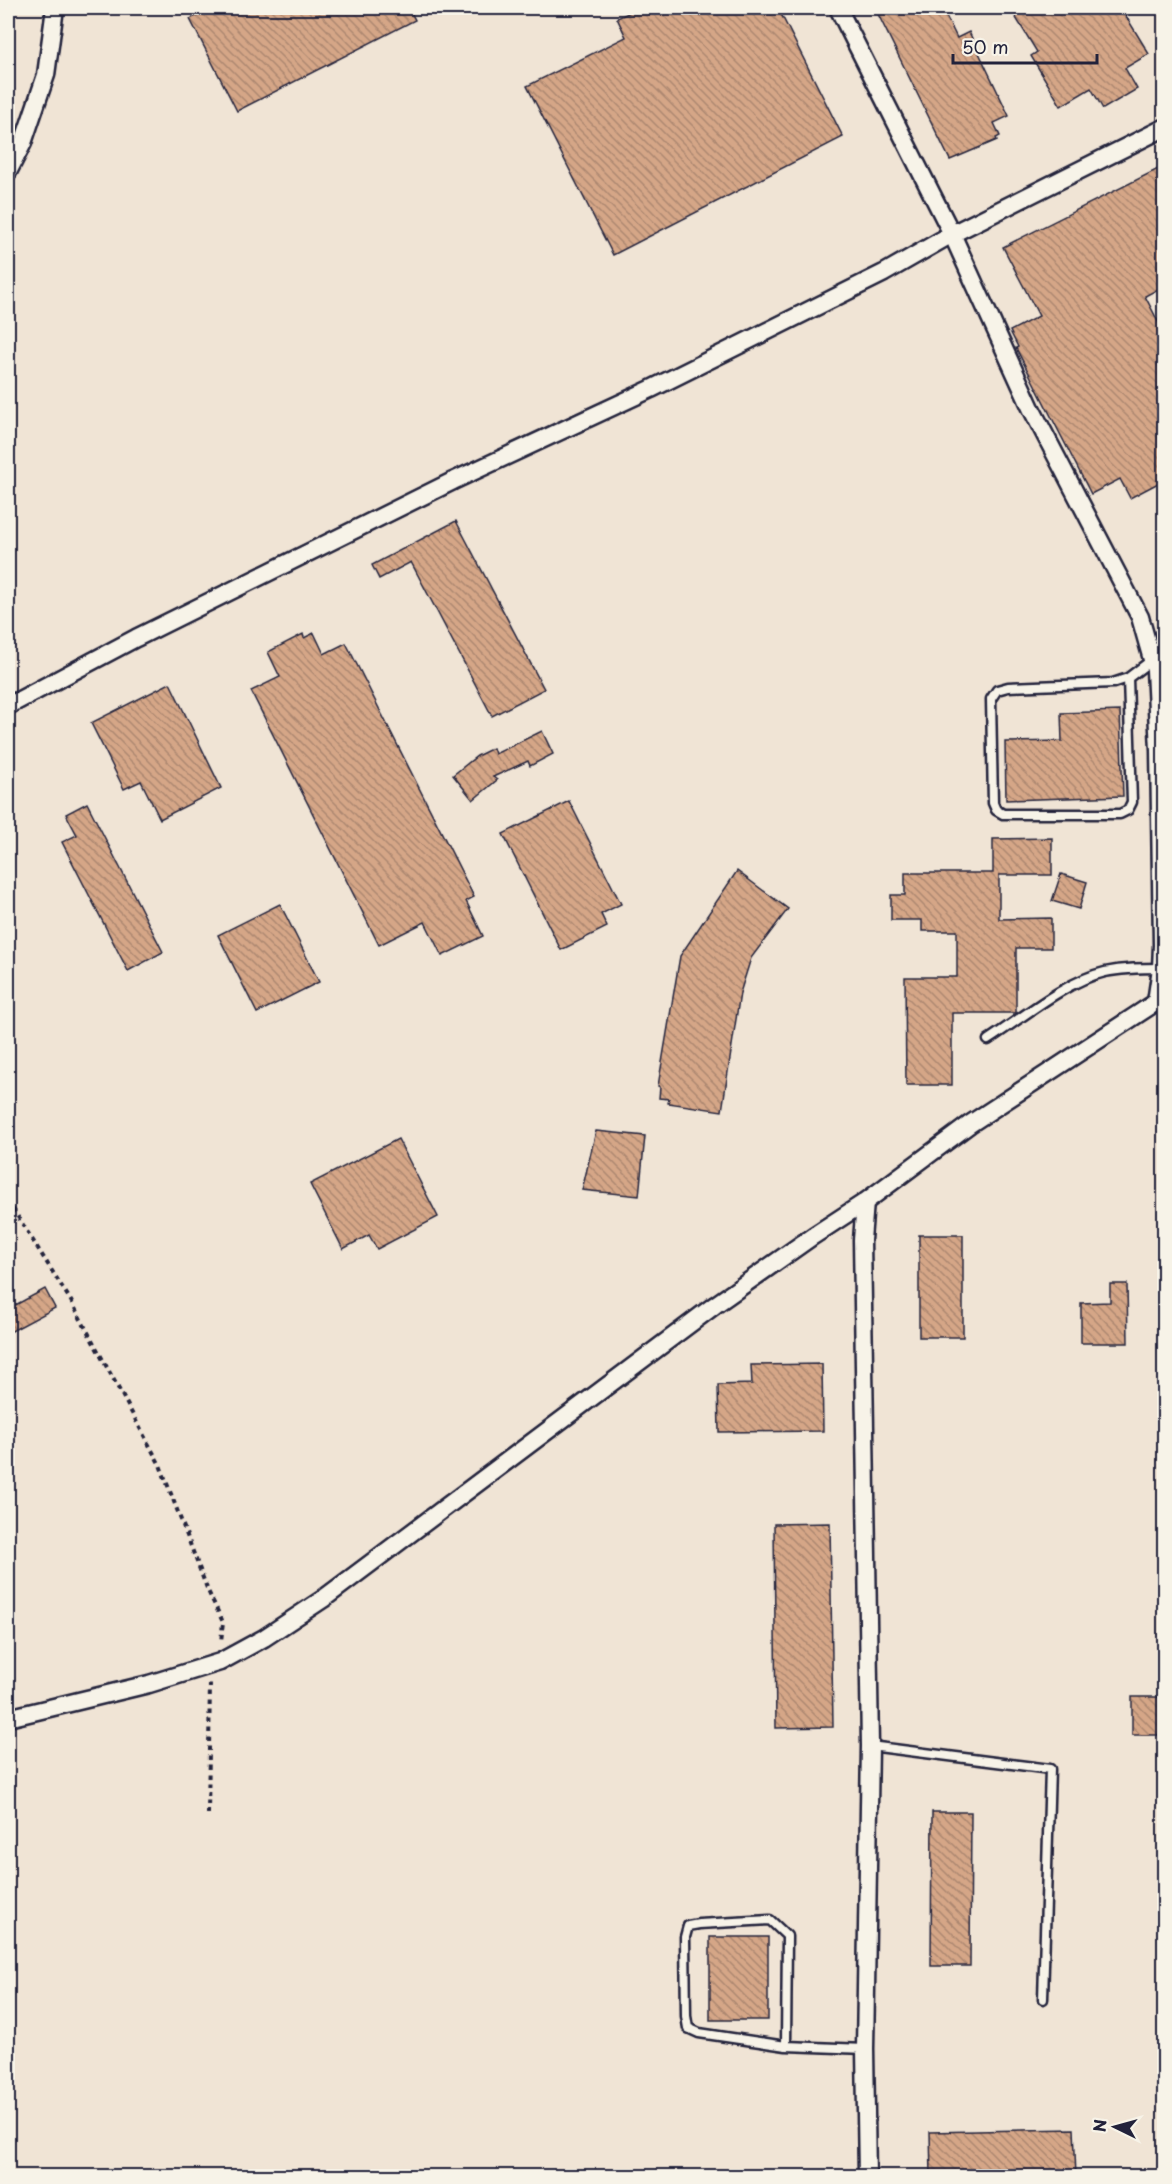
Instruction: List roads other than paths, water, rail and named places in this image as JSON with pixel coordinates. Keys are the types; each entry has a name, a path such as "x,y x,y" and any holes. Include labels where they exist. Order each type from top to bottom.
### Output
{"street":[{"path":"8,172 23,143 46,75 55,8"},
{"path":"8,1718 149,1684 220,1662 264,1638 323,1599 715,1305 865,1202 970,1124 1160,1000 1159,750 1153,659 1140,617 1031,408 952,234 838,8"},
{"path":"8,706 146,633 453,482 651,389 884,273 952,234 1164,128"},
{"path":"865,1202 862,1240 870,1746 865,2049 867,2176"}],"lane":[{"path":"1128,678 1132,802 1128,810 1120,814 1003,814 996,810 993,803 991,699 996,690 1008,687 1113,683 1128,678 1153,659"},
{"path":"988,1040 1076,982 1103,973 1129,968 1161,968"},
{"path":"870,1746 1050,1768 1043,1999"},
{"path":"786,2046 787,1936 770,1920 688,1926 685,1937 688,2028 699,2033 786,2046 865,2049"}]}
